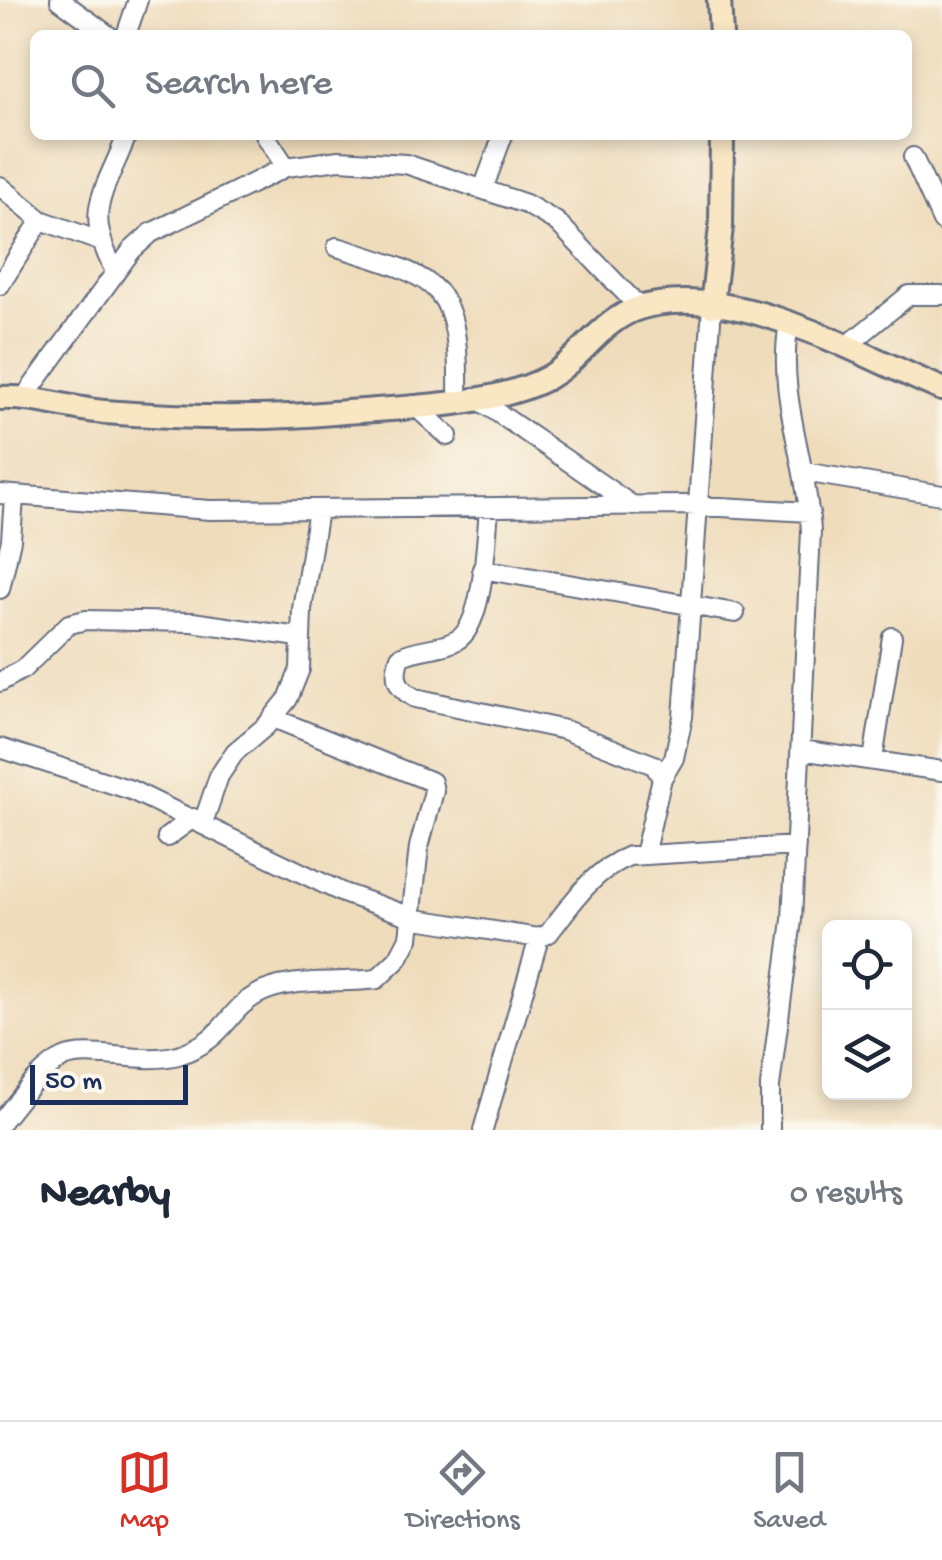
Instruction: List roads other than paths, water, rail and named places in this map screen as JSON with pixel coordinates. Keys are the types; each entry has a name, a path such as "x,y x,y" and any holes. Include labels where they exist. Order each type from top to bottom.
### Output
{"main road":[{"path":"720,0 721,30"},
{"path":"712,306 721,227 722,140"},
{"path":"11,398 99,411 190,418 277,417 466,398 549,377 612,321 640,308 675,302 789,323 942,389"}],"street":[{"path":"60,0 101,30"},
{"path":"128,30 138,0"},
{"path":"115,271 99,241 97,212 125,140"},
{"path":"268,140 286,167"},
{"path":"484,189 501,140"},
{"path":"913,158 942,221"},
{"path":"11,398 115,271 152,233 286,167 339,160 406,164 484,189 557,222 640,308"},
{"path":"0,186 41,220 99,241"},
{"path":"0,286 41,220"},
{"path":"337,247 419,273 444,298 459,344 466,398 633,506"},
{"path":"847,346 909,295 942,296"},
{"path":"644,855 662,778 680,739 712,306"},
{"path":"770,1130 770,1086 790,948 810,512 784,382 789,323"},
{"path":"414,405 448,436"},
{"path":"804,472 942,495"},
{"path":"0,588 12,540 7,495 210,510 698,506 810,512"},
{"path":"489,509 476,607 460,638 419,647 400,657 395,672 405,693 585,735 654,765 662,778"},
{"path":"167,837 198,821 235,752 288,699 300,669 300,637 318,510"},
{"path":"482,569 735,613"},
{"path":"0,682 23,669 69,624 86,620 192,622 300,637"},
{"path":"873,760 892,636"},
{"path":"0,1123 55,1063 68,1056 145,1061 178,1055 202,1046 226,1027 252,996 266,990 378,980 403,949 432,782 272,718"},
{"path":"0,748 101,778 343,893 410,917 539,938 549,934 588,883 608,865 644,855 796,846"},
{"path":"801,750 942,770"},
{"path":"483,1130 539,938"}]}
